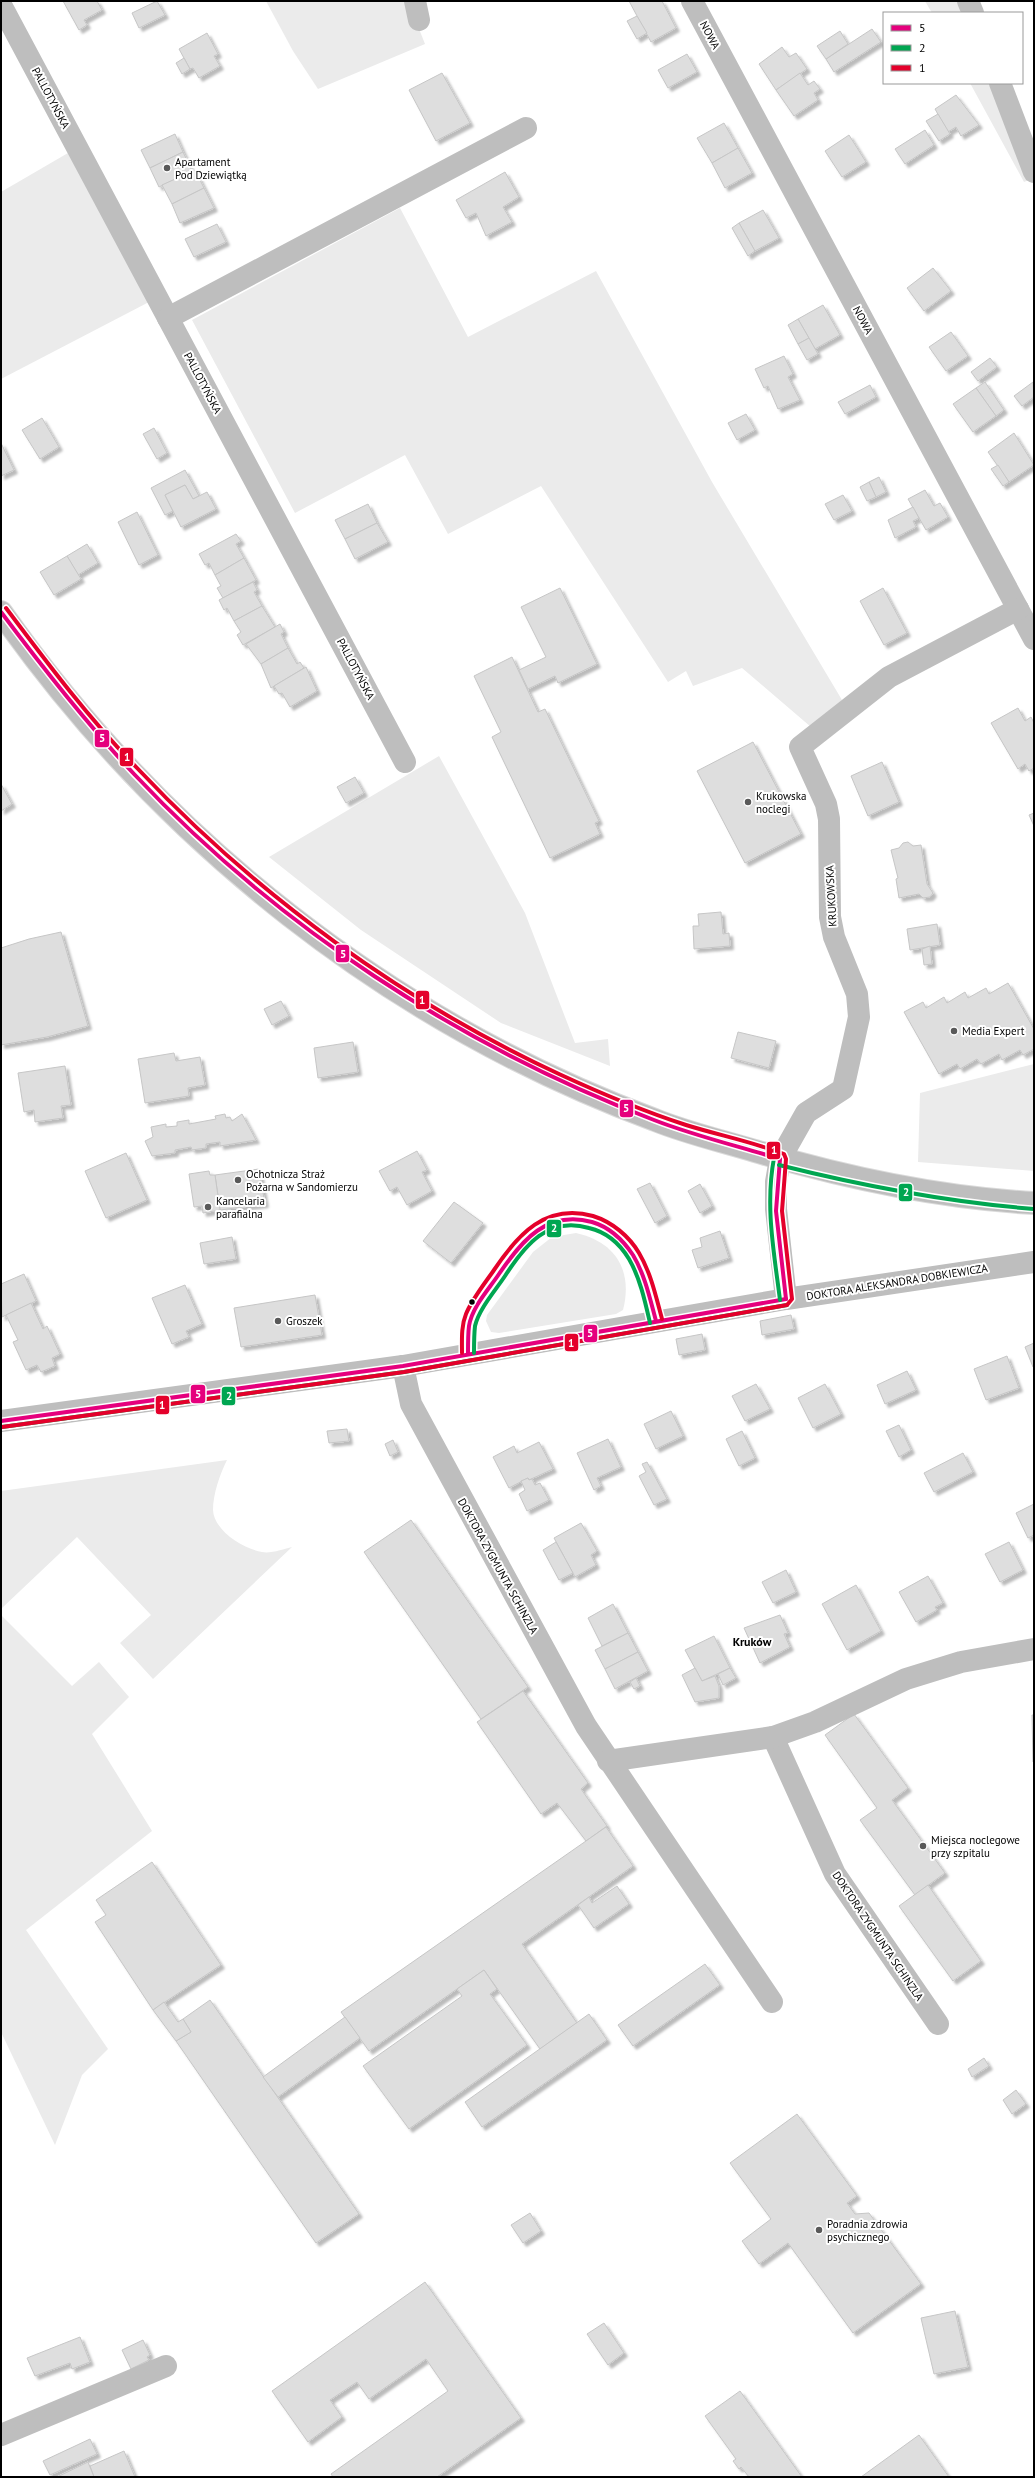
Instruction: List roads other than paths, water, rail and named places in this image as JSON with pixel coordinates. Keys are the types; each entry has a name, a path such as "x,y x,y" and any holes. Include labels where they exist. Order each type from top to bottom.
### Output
{"street":[{"name":"NOWA","path":"692,1 1034,640"},
{"path":"968,1 973,12"},
{"name":"PALLOTYŃSKA","path":"1,5 405,762"},
{"path":"1000,84 1034,172"},
{"path":"168,318 526,128"},
{"name":"KRUKOWSKA","path":"786,1299 776,1209 776,1182 780,1159 806,1113 843,1089 859,1017 857,994 834,937 830,917 829,819 826,804 800,747 889,677 1018,609"},
{"path":"1,612 79,714 178,821 215,855 271,902 365,971 443,1020 553,1077 663,1124 780,1159 910,1188 970,1198 1034,1203"},
{"name":"DOKTORA ALEKSANDRA DOBKIEWICZA","path":"1,1421 403,1366 786,1299 1034,1262"},
{"name":"DOKTORA ZYGMUNTA SCHINZLA","path":"403,1366 411,1404 586,1726 608,1761 772,2002"},
{"path":"608,1761 773,1737 815,1722 906,1679 961,1662 1034,1649"},
{"name":"DOKTORA ZYGMUNTA SCHINZLA","path":"773,1737 835,1874 938,2024"},
{"path":"1,2435 166,2366"}],"place":[{"name":"Apartament Pod Dziewiątką","path":"167,168"},
{"name":"Krukowska noclegi","path":"748,802"},
{"name":"Media Expert","path":"954,1031"},
{"name":"Ochotnicza Straż Pożarna w Sandomierzu","path":"238,1180"},
{"name":"Kancelaria parafialna","path":"208,1207"},
{"name":"Groszek","path":"278,1321"},
{"name":"Miejsca noclegowe przy szpitalu","path":"923,1846"},
{"name":"Poradnia zdrowia psychicznego","path":"819,2230"}],"district":[{"name":"Kruków","path":"752,1642"}]}
